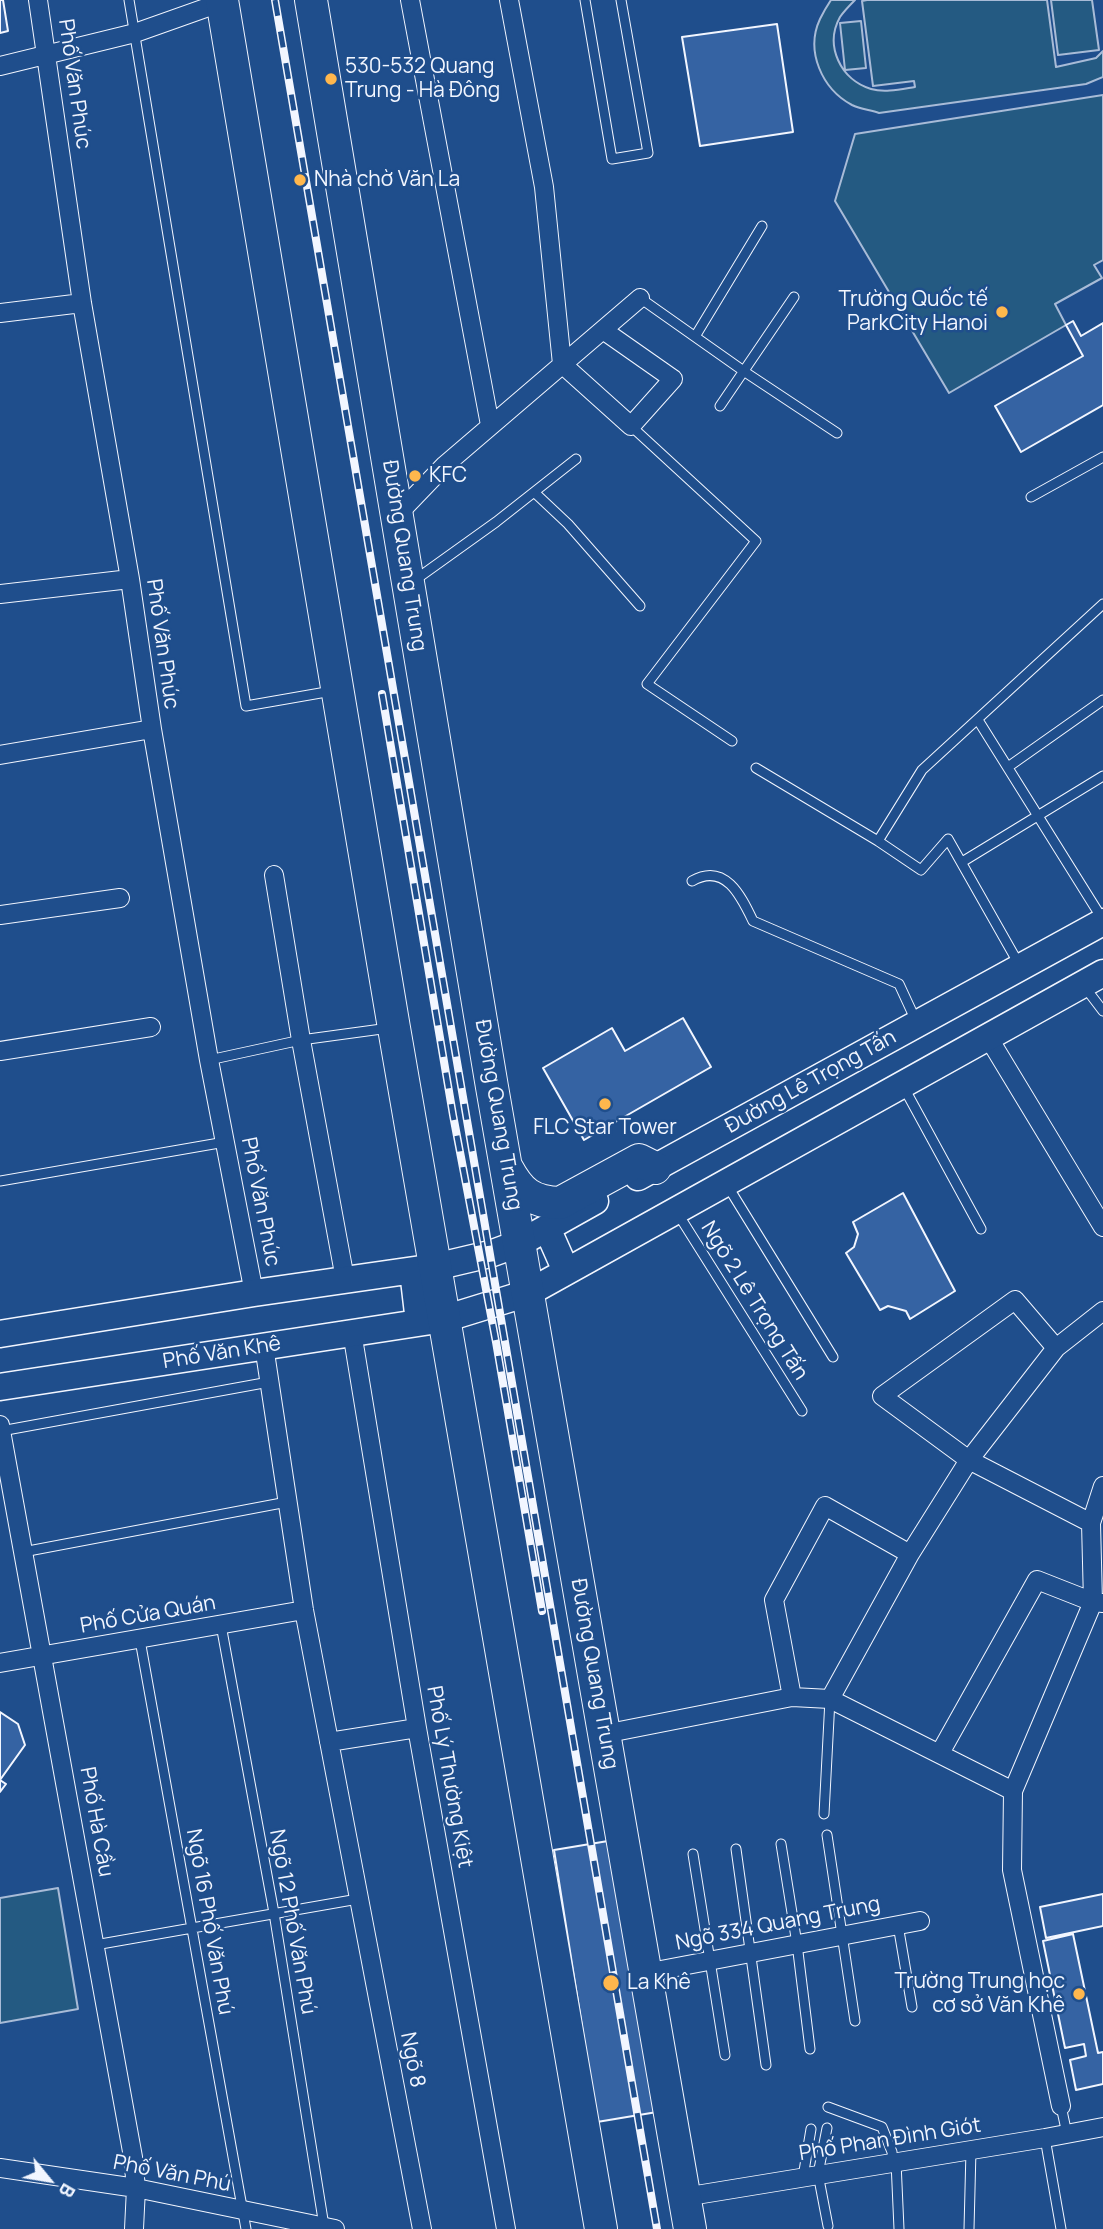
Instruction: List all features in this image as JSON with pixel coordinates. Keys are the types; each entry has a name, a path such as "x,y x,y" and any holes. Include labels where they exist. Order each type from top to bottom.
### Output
{"highway":[{"name":"Đường Quang Trung","path":"311,0 506,1166 690,2229"},
{"path":"225,1 394,1028 432,1320 601,2229"},
{"path":"506,1166 518,1188 547,1203 560,1203 639,1160 655,1168"}],"main road":[{"name":"Đường Lê Trọng Tấn","path":"424,1269 490,1254 520,1243 1103,921"},
{"path":"528,1293 1093,979"},
{"path":"547,1227 566,1271"},
{"path":"0,1334 424,1269"},
{"name":"Phố Văn Khê","path":"0,1387 432,1320 528,1293"}],"street":[{"name":"Phố Văn Phúc","path":"38,0 82,303 130,579 152,729 209,1060 254,1293"},
{"path":"410,0 490,425"},
{"path":"509,0 544,187 562,364 631,426 673,379 603,330"},
{"path":"0,66 135,33 225,1"},
{"path":"397,515 445,465 640,298"},
{"path":"0,313 82,303"},
{"path":"0,594 130,579"},
{"path":"0,755 152,729"},
{"path":"274,875 345,1279"},
{"path":"0,915 120,898"},
{"path":"0,1051 151,1027"},
{"path":"988,1037 1103,1227"},
{"path":"1056,1348 1015,1300 882,1396 969,1460 1091,1523"},
{"path":"830,1699 910,1554 969,1460 1056,1348 1103,1311"},
{"name":"Phố Lý Thường Kiệt","path":"352,1332 417,1728 506,2229"},
{"name":"Ngõ 8","path":"264,1346 304,1610 422,2229"},
{"name":"Phố Hà Cầu","path":"1,1428 134,2157 134,2229"},
{"path":"1061,2106 1012,1870 1013,1791 1098,1603 1091,1523 1103,1486"},
{"path":"792,1698 774,1600 825,1506 910,1554"},
{"path":"940,1753 1037,1580 1098,1603"},
{"name":"Phố Cửa Quán","path":"0,1663 304,1610"},
{"path":"604,1734 792,1698 830,1699 1013,1791"},
{"path":"329,1742 417,1728"},
{"name":"Ngõ 334 Quang Trung","path":"645,1973 920,1921"},
{"name":"Phố Phan Đình Giót","path":"684,2197 1103,2127"},
{"name":"Phố Văn Phú","path":"0,2168 135,2188 244,2220 330,2227"}],"lane":[{"path":"129,0 246,706 338,690"},
{"path":"585,0 612,159 648,153 621,0"},
{"path":"696,335 762,226"},
{"path":"640,298 837,433"},
{"path":"720,406 794,298"},
{"path":"631,426 756,541 647,684 732,741"},
{"path":"1031,497 1103,457"},
{"path":"408,584 576,459"},
{"path":"534,492 568,524 640,606"},
{"path":"878,841 922,771 1103,604"},
{"path":"1008,767 1103,700"},
{"path":"978,720 1103,921"},
{"path":"755,768 878,841 921,870 948,839 1021,968"},
{"path":"962,862 1103,776"},
{"path":"692,881 702,875 717,875 740,893 752,921 899,984 917,1024"},
{"path":"1093,979 1103,1011"},
{"path":"209,1060 301,1040 394,1028"},
{"path":"902,1085 981,1229"},
{"path":"0,1181 225,1142"},
{"path":"726,1183 833,1357"},
{"name":"Ngõ 2 Lê Trọng Tấn","path":"675,1210 803,1411"},
{"path":"1,1428 269,1382"},
{"path":"23,1552 287,1502"},
{"name":"Ngõ 12 Phố Văn Phú","path":"220,1625 330,2227"},
{"name":"Ngõ 16 Phố Văn Phú","path":"140,1640 244,2220"},
{"path":"824,1814 830,1699"},
{"path":"827,1835 855,2021"},
{"path":"781,1844 810,2049"},
{"path":"736,1849 766,2065"},
{"path":"693,1854 708,1960 726,2055"},
{"path":"95,1945 358,1899"},
{"path":"898,1925 912,2007"},
{"path":"828,2106 883,2127 895,2162 899,2229"},
{"path":"1061,2106 1067,2134"},
{"path":"810,2176 827,2127"},
{"path":"811,2129 810,2176 828,2226"},
{"path":"1045,2138 1061,2229"},
{"path":"969,2229 971,2150"}],"shaded area":[{"path":"831,0 855,0 840,17 834,39 835,50 838,60 851,78 871,89 888,91 915,87 914,81 873,86 862,1 867,0 1047,0 1056,67 1096,58 1103,51 1103,77 1086,84 879,113 852,105 841,98 819,68 814,44 816,31"},
{"path":"1051,0 1092,0 1099,50 1058,55"},
{"path":"861,21 866,68 845,70 840,23"},
{"name":"Trường Quốc tế ParkCity Hanoi","path":"1103,95 1103,260 1094,265 1102,278 1055,304 1066,325 949,393 835,201 855,134"},
{"path":"58,1888 78,2009 0,2023 0,1898"}],"building":[{"path":"0,0 3,0 8,31 0,33"},
{"path":"777,24 793,132 700,146 682,37"},
{"path":"1073,321 1081,336 1103,323 1103,405 1021,452 995,406 1083,356 1066,325"},
{"name":"FLC Star Tower","path":"683,1018 711,1067 584,1140 543,1068 612,1028 625,1051"},
{"path":"903,1193 955,1291 910,1319 906,1311 888,1306 880,1310 846,1253 854,1247 858,1234 853,1222"},
{"path":"0,1712 18,1724 25,1745 0,1780"},
{"path":"0,1780 6,1784 0,1792"},
{"path":"620,1839 663,2111 597,2122 554,1850"},
{"path":"1103,1894 1103,1926 1046,1938 1040,1907"},
{"path":"1073,1934 1098,2053 1103,2052 1103,2084 1076,2090 1070,2060 1086,2056 1084,2044 1065,2048 1043,1941"}],"railway":[{"path":"275,0 657,2229"},
{"path":"382,694 453,1115 496,1342 542,1611"}],"place":[{"name":"530-532 Quang Trung - Hà Đông","path":"331,79"},
{"name":"Nhà chờ Văn La","path":"300,180"},
{"name":"Trường Quốc tế ParkCity Hanoi","path":"1002,312"},
{"name":"KFC","path":"415,476"},
{"name":"FLC Star Tower","path":"605,1104"},
{"name":"La Khê","path":"611,1983"},
{"name":"Trường Trung học cơ sở Văn Khê","path":"1079,1994"}]}
